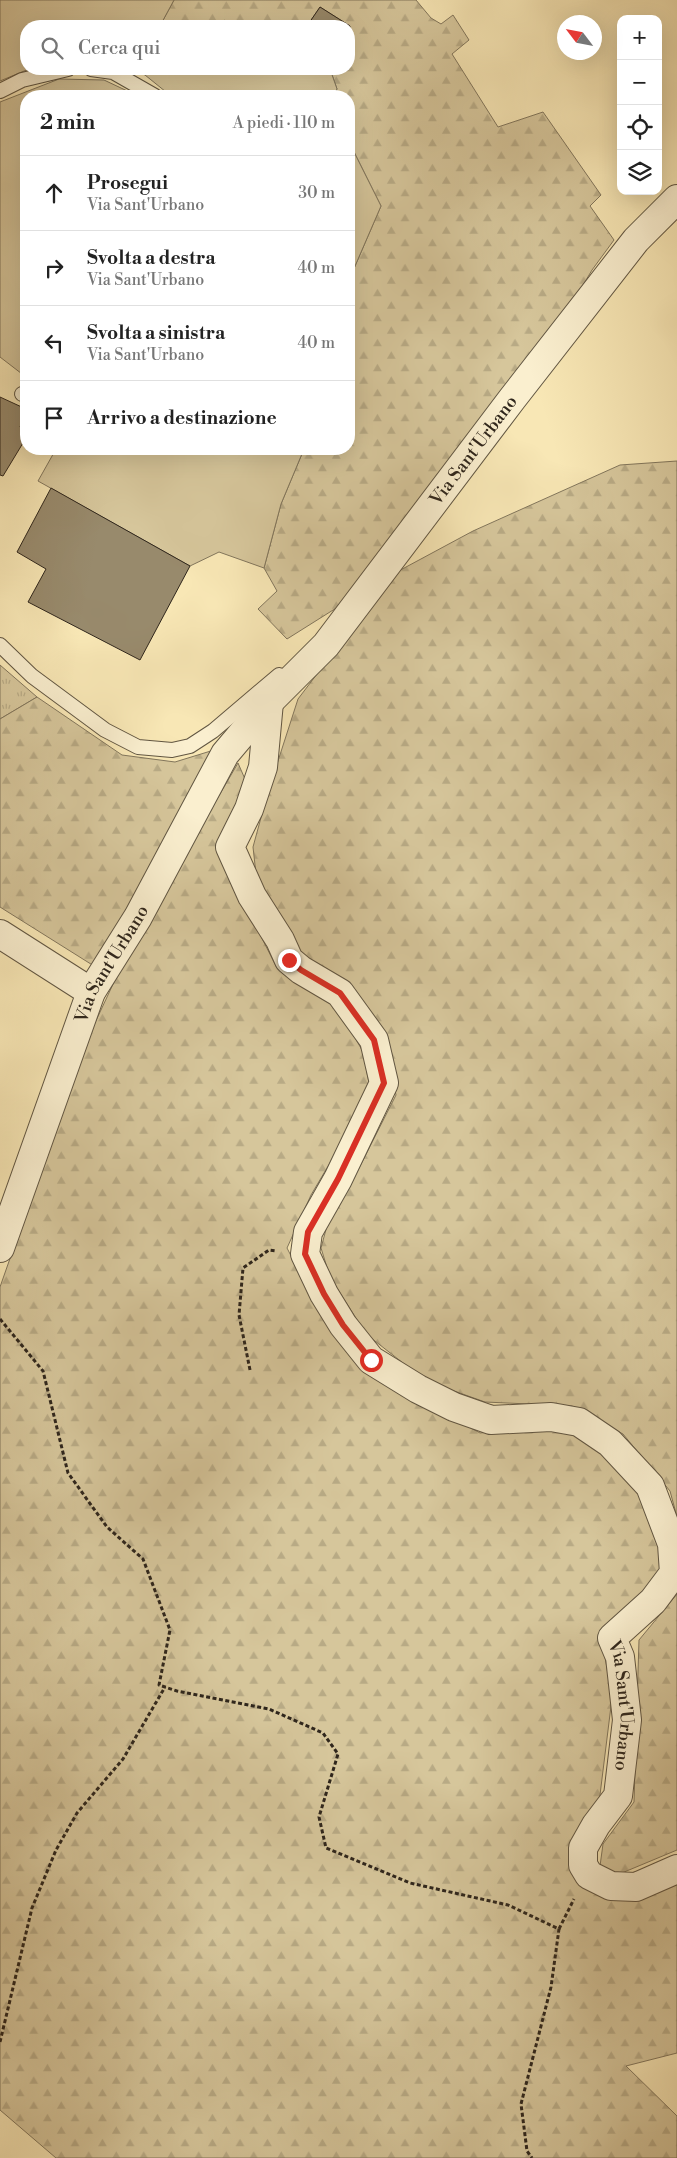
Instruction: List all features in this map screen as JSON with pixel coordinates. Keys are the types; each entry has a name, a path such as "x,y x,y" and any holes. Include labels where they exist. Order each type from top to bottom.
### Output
{"street":[{"name":"Via Sant'Urbano","path":"0,1248 91,992 138,917 225,754 269,702 326,645 512,399 630,247 677,199"},
{"path":"269,702 263,767 249,809 230,847 252,896 280,940 289,960 301,970 340,993 374,1040 384,1083 338,1179 308,1232 305,1254"},
{"path":"0,934 91,992"},
{"name":"Via Sant'Urbano","path":"305,1254 324,1294 343,1325 371,1360 418,1389 454,1407 491,1420 551,1417 578,1422 610,1443 650,1486 672,1544 674,1573 653,1601 612,1638 620,1657 627,1720 618,1796 596,1824 583,1848 583,1865 589,1875 611,1886 636,1887 677,1869"}],"lane":[{"path":"0,91 22,80 43,75"},
{"path":"118,75 144,90"},
{"path":"0,645 32,676 105,730 138,747 172,750 190,746 213,731 274,678 326,645"}],"path":[{"path":"250,1370 239,1315 243,1268 269,1250 305,1254"},
{"path":"0,1319 44,1371 68,1473 106,1527 143,1559 170,1630 159,1685 177,1691 269,1709 323,1733 338,1754 319,1817 326,1848 410,1884 508,1905 558,1930 551,1987 521,2104 527,2151 532,2158"},
{"path":"0,2042 32,1908 56,1850 76,1813 123,1759 166,1687"}],"green space":[{"path":"0,0 174,0 163,20 20,20 20,73 0,81"},
{"path":"174,0 416,0 431,18 441,24 453,15 469,40 452,54 498,127 543,112 601,195 590,206 614,240 592,270 570,307 349,600 287,639 258,609 277,591 264,568 281,504 301,455 355,455 355,266 381,206 355,154 355,90 336,90 332,75 355,75 355,20 341,20 320,7 311,20 163,20"},
{"path":"145,75 332,75 337,89 336,90 164,90"},
{"path":"59,79 104,80 125,90 31,90"},
{"path":"20,94 20,372 0,357 0,102"},
{"path":"355,154 381,206 355,266"},
{"path":"53,455 301,455 281,504 264,568 219,552 190,566 38,481"},
{"path":"677,461 677,1517 670,1491 623,1434 572,1406 485,1402 426,1381 366,1334 330,1277 321,1248 328,1222 358,1170 396,1095 386,1047 304,958 257,883 253,847 268,792 298,699 393,574 473,531 620,465"},
{"path":"0,665 37,697 0,719"},
{"path":"37,697 122,755 175,762 214,750 175,826 94,966 0,907 0,719"},
{"path":"238,763 248,786 237,889 277,968 302,981 339,1009 363,1052 369,1083 337,1151 311,1195 287,1248 326,1324 379,1378 480,1433 537,1427 585,1438 637,1485 656,1528 663,1574 601,1633 612,1698 599,1803 578,1876 677,1878 677,2053 626,2066 677,2116 677,2158 56,2158 0,2110 0,1287 86,1042 129,950"},
{"path":"677,1594 677,1850 617,1875 600,1866 603,1844 634,1802 639,1640"}],"building":[{"path":"320,7 341,20 311,20"},
{"path":"0,397 20,406 20,448 3,476 0,475"},
{"path":"51,488 190,566 140,660 28,602 46,569 17,552"}],"route":[{"path":"289,960 301,970 340,993 374,1040 384,1083 338,1179 308,1232 305,1254 324,1294 343,1325 371,1360"}]}
